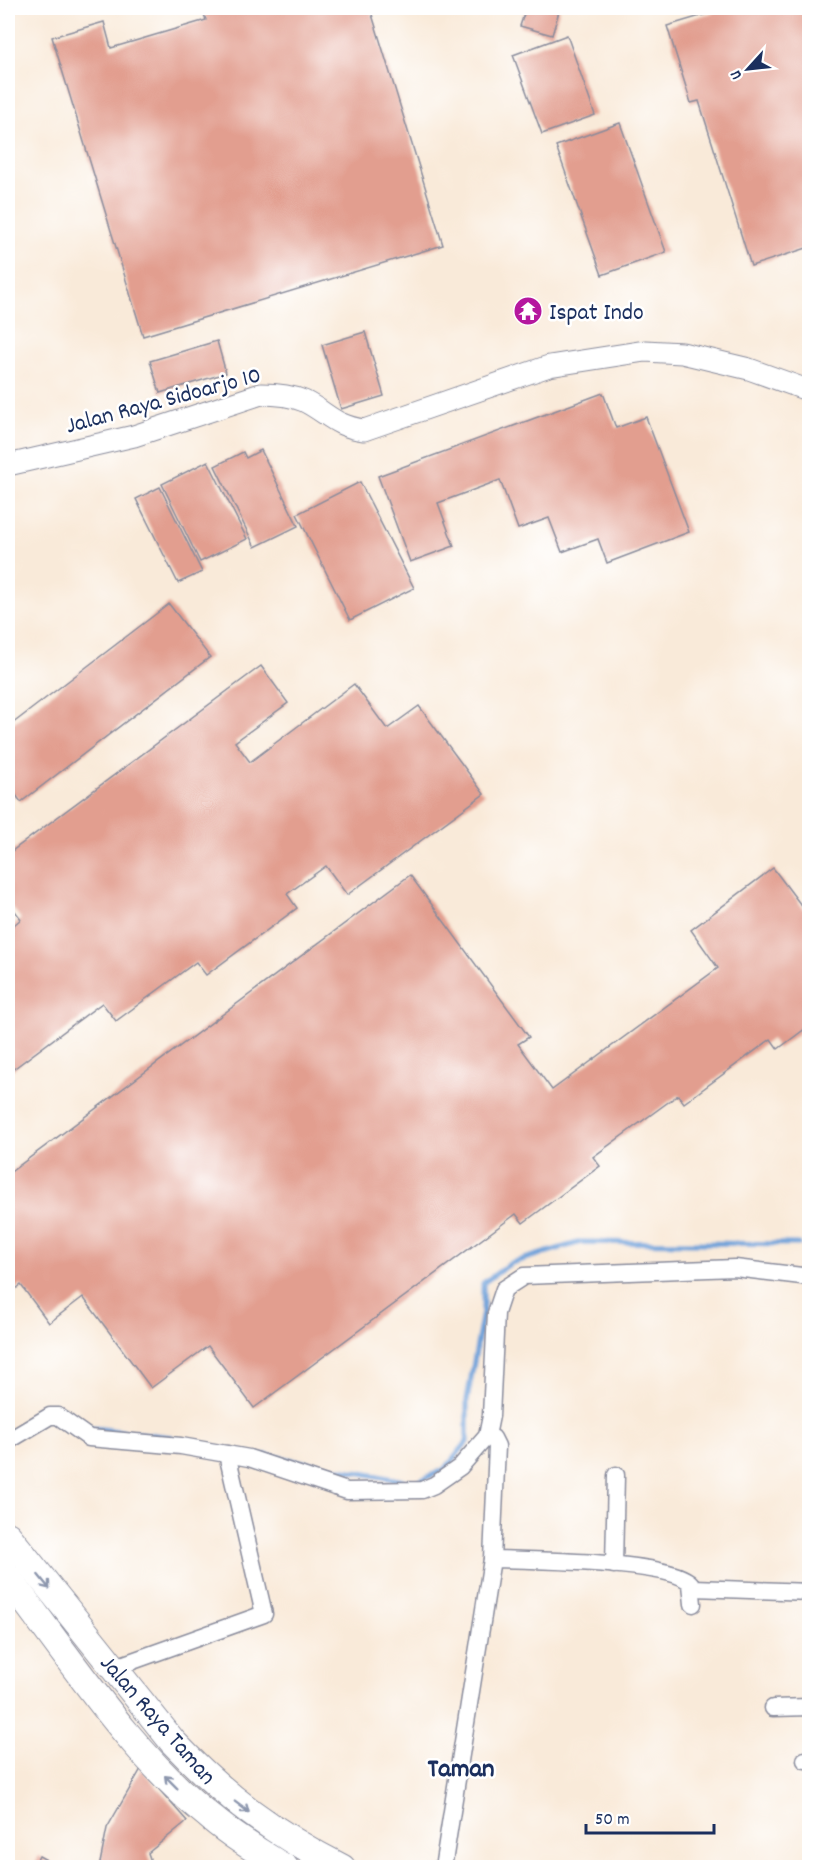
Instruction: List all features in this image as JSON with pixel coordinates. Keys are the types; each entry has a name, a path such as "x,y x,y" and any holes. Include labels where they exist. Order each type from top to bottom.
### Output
{"highway":[{"name":"Jalan Raya Taman","path":"8,1536 173,1742 231,1799 264,1824 342,1868"},
{"name":"Jalan Raya Taman","path":"8,1578 142,1751 173,1784 232,1834 285,1868"}],"street":[{"name":"Jalan Raya Sidoarjo 10","path":"8,465 134,436 261,394 281,394 304,402 343,427 364,430 549,366 645,351 682,353 749,369 810,391"},
{"path":"8,1441 50,1416 58,1416 89,1438 181,1446 268,1462 347,1491 408,1492 434,1485 460,1467 486,1436 491,1416 496,1313 504,1289 513,1281 524,1276 723,1268 810,1277"},
{"path":"443,1868 492,1559 497,1446 493,1438 486,1436"},
{"path":"113,1668 264,1614 227,1454"},
{"path":"614,1565 616,1475"},
{"path":"492,1559 614,1565 675,1573 689,1580 693,1596 810,1592"},
{"path":"773,1707 810,1707"}],"building":[{"path":"202,8 370,8 443,245 143,336 52,37 104,22 111,48 206,20"},
{"path":"526,8 560,8 552,35 520,26"},
{"path":"727,8 810,8 810,247 751,266 699,101 691,103 667,26"},
{"path":"567,35 595,115 542,134 513,55"},
{"path":"620,123 666,252 602,275 556,146"},
{"path":"365,332 384,396 341,409 322,345"},
{"path":"217,341 226,373 160,393 150,361"},
{"path":"603,393 616,428 646,417 689,532 607,563 598,539 562,552 549,518 518,529 500,480 438,503 454,546 410,562 378,476"},
{"path":"261,450 298,526 255,547 215,466 243,452 246,458"},
{"path":"208,461 247,539 200,562 162,484"},
{"path":"360,482 414,588 350,620 297,514"},
{"path":"160,487 202,572 178,583 136,499"},
{"path":"169,604 210,657 21,802 15,794 8,801 8,727"},
{"path":"261,666 288,703 235,742 250,762 354,684 387,729 419,706 484,794 347,895 326,866 287,894 297,908 206,975 196,962 116,1021 102,1003 8,1073 8,930 21,919 12,907 8,910 8,854"},
{"path":"773,868 810,917 810,1025 778,1049 771,1039 684,1103 678,1095 593,1157 600,1166 523,1223 516,1214 254,1408 208,1346 151,1388 83,1297 49,1323 21,1285 8,1295 8,1174 410,875 529,1037 518,1044 552,1090 718,968 691,930"},
{"path":"141,1769 187,1821 148,1853 153,1867 99,1868 107,1828"},
{"path":"39,1856 61,1868 33,1868"}],"waterway":[{"path":"265,1455 415,1483 445,1469 467,1442 467,1400 483,1312 483,1283 511,1263 581,1242 799,1244"},
{"path":"84,1427 171,1437"}],"place":[{"name":"Ispat Indo","path":"528,311"}],"district":[{"name":"Taman","path":"461,1767"}]}
